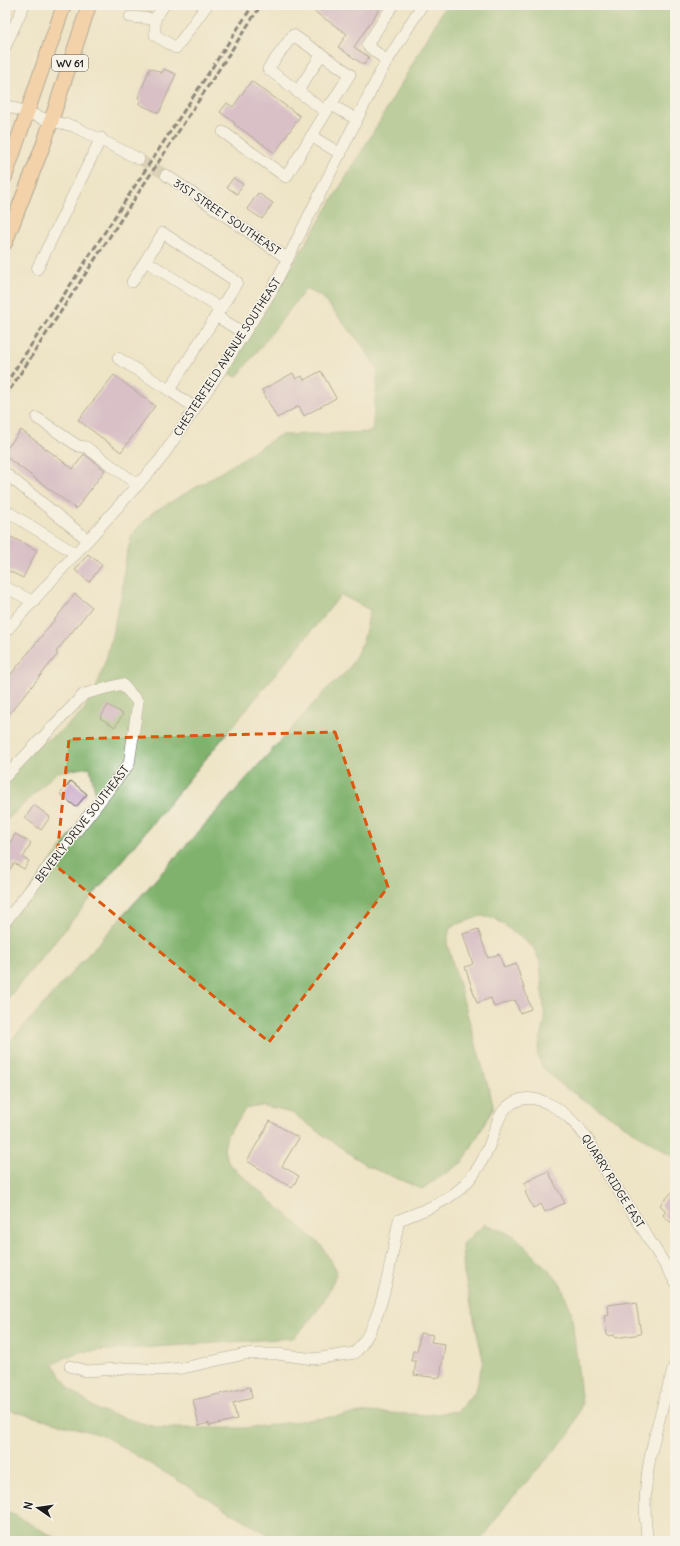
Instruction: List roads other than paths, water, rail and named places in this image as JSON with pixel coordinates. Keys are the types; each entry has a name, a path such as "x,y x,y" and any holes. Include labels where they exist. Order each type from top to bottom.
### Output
{"main road":[{"name":"WV 61","path":"5,177 28,114 64,5"},
{"name":"WV 61","path":"5,243 44,143 89,5"}],"street":[{"path":"5,47 24,5"},
{"path":"164,5 155,19 155,35 176,48 206,5"},
{"path":"387,61 367,45 393,5"},
{"name":"CHESTERFIELD AVENUE SOUTHEAST","path":"7,627 34,602 160,460 195,408 272,290 341,154 356,119 387,61 422,5"},
{"path":"130,17 155,19"},
{"path":"222,132 286,177 328,108 350,74 293,34 268,69 297,92 328,108 356,119"},
{"path":"297,92 322,54"},
{"path":"5,105 28,114 73,126 101,138 139,159"},
{"path":"311,136 341,154"},
{"path":"37,269 101,138"},
{"name":"31ST STREET SOUTHEAST","path":"166,175 288,259"},
{"path":"132,282 163,233 237,282 169,390"},
{"path":"146,260 244,333"},
{"path":"118,358 195,408"},
{"path":"37,418 78,446 86,447 138,485"},
{"path":"5,473 88,540"},
{"path":"5,510 76,554"},
{"path":"6,584 34,602"},
{"name":"BEVERLY DRIVE SOUTHEAST","path":"5,777 84,694 122,684 138,702 129,764 5,922"},
{"name":"QUARRY RIDGE EAST","path":"70,1366 86,1370 131,1368 161,1370 183,1368 245,1354 276,1354 313,1359 355,1353 367,1338 377,1316 399,1220 434,1206 454,1195 462,1188 480,1165 505,1109 514,1101 523,1099 534,1098 555,1107 586,1136 610,1180 675,1282"},
{"path":"648,1541 645,1518 645,1482 657,1426 675,1362"}],"tunnel":[{"path":"139,159 166,175"}],"railway":[{"path":"5,385 253,5"},
{"path":"5,397 261,5"}]}
